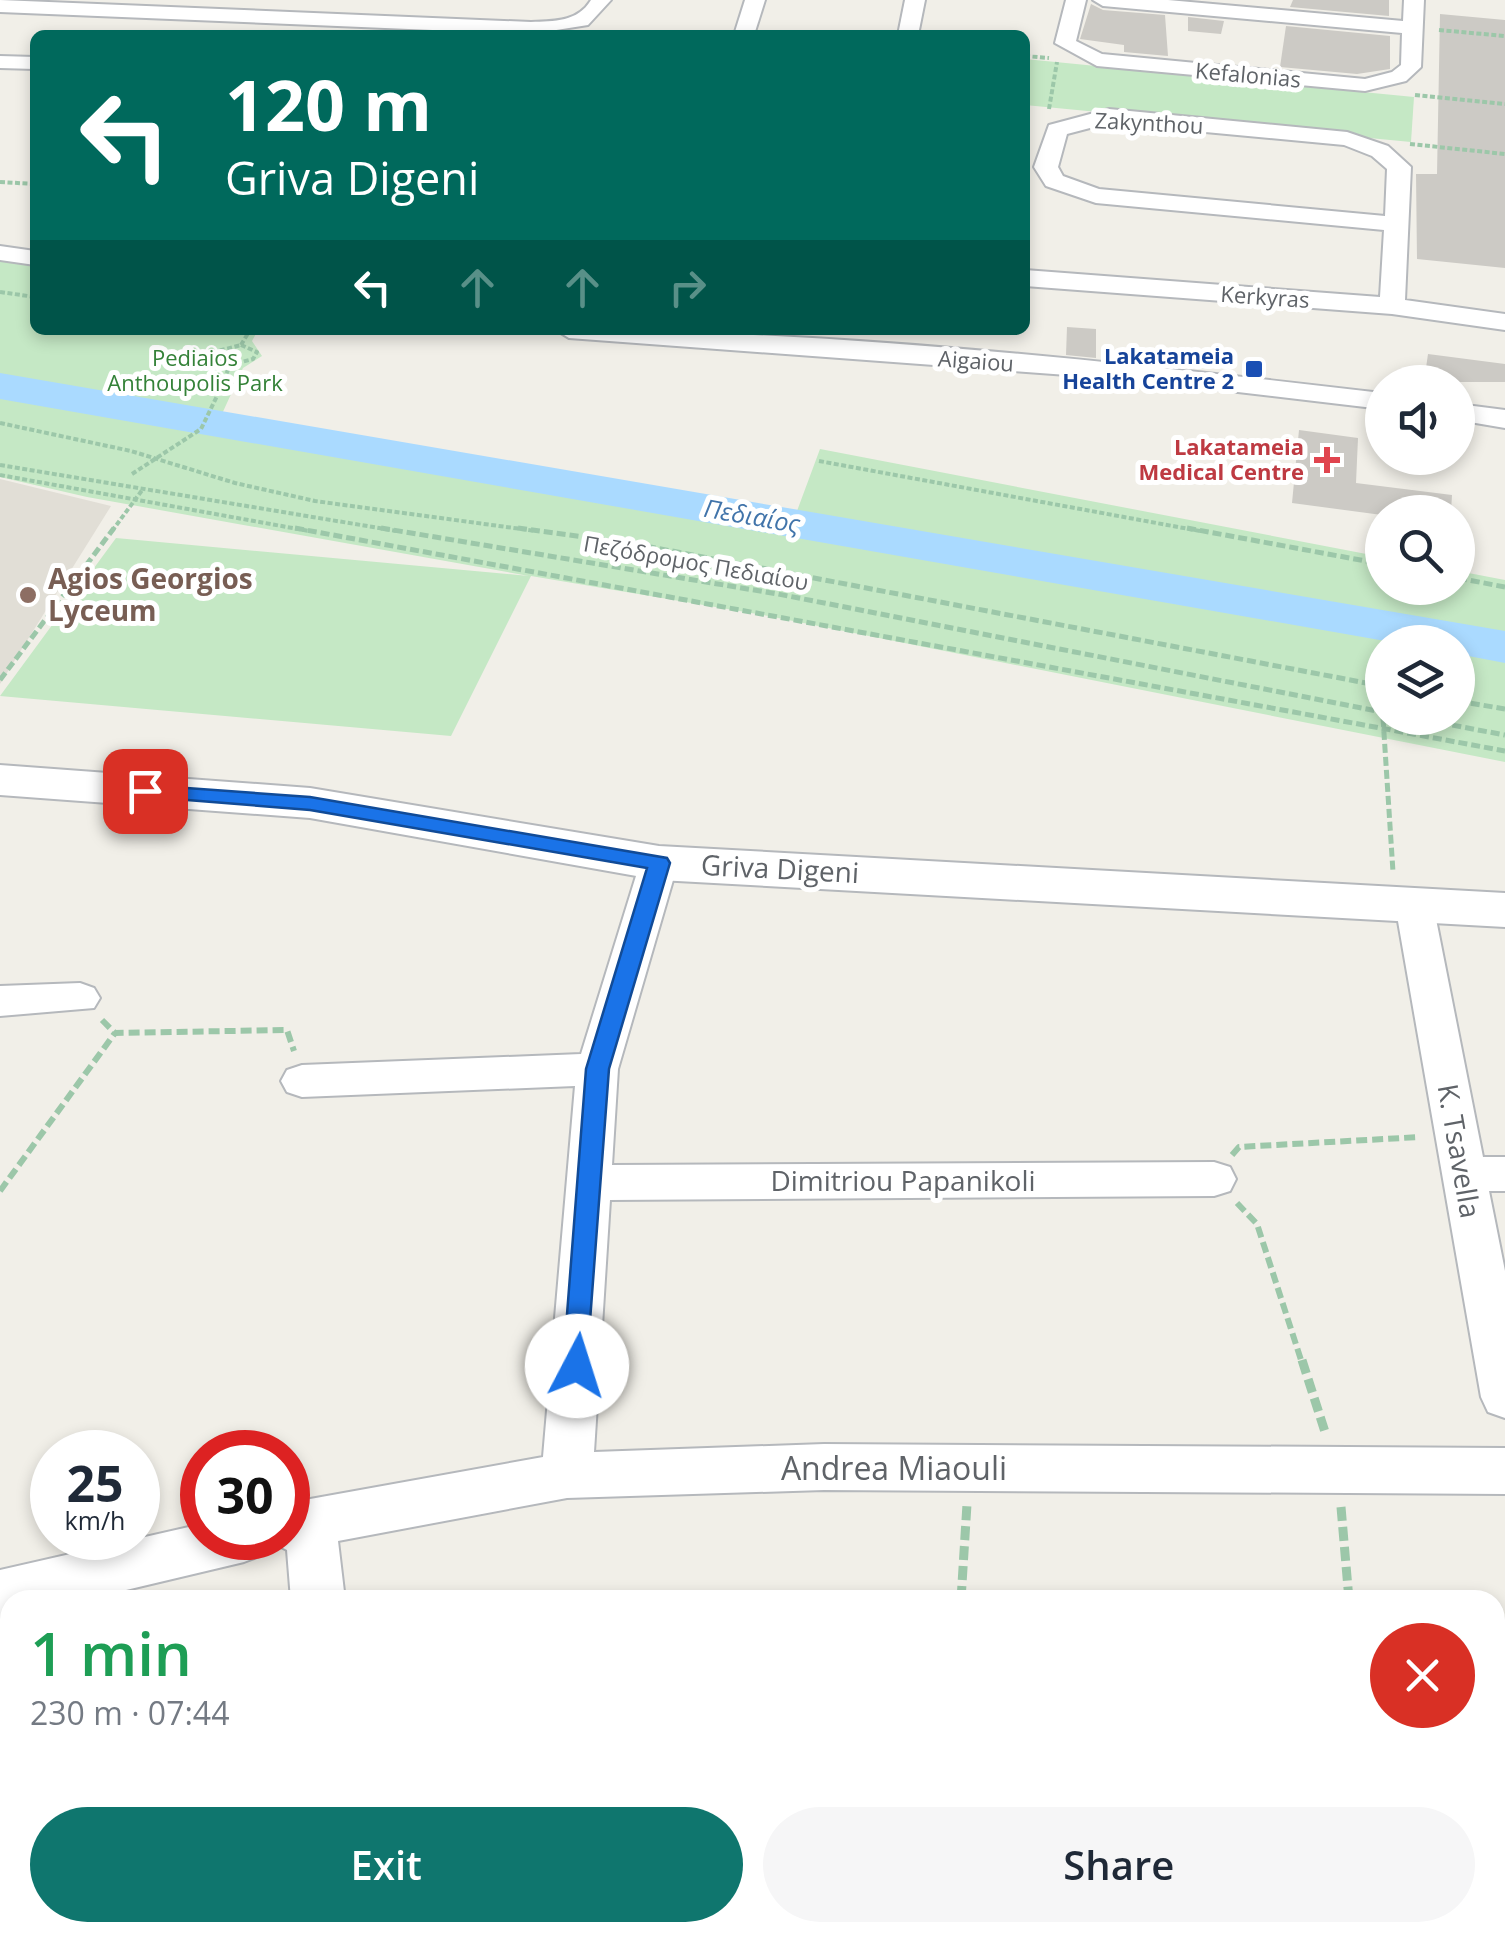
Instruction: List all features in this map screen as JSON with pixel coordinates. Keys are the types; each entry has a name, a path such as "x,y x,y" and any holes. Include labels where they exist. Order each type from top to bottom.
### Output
{"street":[{"path":"0,6 71,4 140,12 218,7 531,28 585,20 596,13 601,0"},
{"path":"746,30 755,0"},
{"path":"909,30 915,0"},
{"name":"Kefalonias","path":"1076,0 1064,43 1097,60 1350,84 1387,82"},
{"path":"1103,0 1413,28"},
{"path":"1387,82 1410,66 1414,0"},
{"path":"124,30 140,12"},
{"path":"3,64 30,63"},
{"name":"Zakynthou","path":"1369,146 1347,140 1130,117 1078,122 1057,130 1046,168 1054,181 1072,190 1396,224"},
{"path":"1369,146 1400,167 1392,306"},
{"path":"0,253 30,257"},
{"name":"Kerkyras","path":"1030,278 1392,306 1505,322"},
{"name":"Aigaiou","path":"661,335 1136,372 1365,399"},
{"path":"1475,414 1505,418"},
{"name":"Griva Digeni","path":"0,780 310,804 660,863 1505,910"},
{"path":"568,1475 598,1069 660,863"},
{"name":"K. Tsavella","path":"1404,904 1475,1161 1505,1397"},
{"path":"0,1000 80,998"},
{"path":"302,1081 598,1069"},
{"name":"Dimitriou Papanikoli","path":"592,1183 1214,1178"},
{"name":"Andrea Miaouli","path":"310,1522 568,1475 970,1468 1505,1470"},
{"path":"21,1590 180,1553"},
{"path":"308,1560 316,1590"}],"path":[{"path":"1413,28 1505,36"},
{"path":"1030,56 1058,58 1049,108 1078,122"},
{"path":"1387,82 1408,94 1505,104"},
{"path":"1369,146 1396,142 1505,154"},
{"path":"0,182 30,184"},
{"path":"0,292 30,297"},
{"path":"241,345 245,335"},
{"path":"241,345 257,352 243,363 230,364 214,357 218,351 241,345"},
{"path":"120,484 201,430 230,364"},
{"path":"0,423 131,451 235,483 316,501 635,544 1365,683"},
{"path":"819,461 1365,561"},
{"name":"Πεζόδρομος Πεδιαίου","path":"0,465 778,594 1365,710"},
{"path":"0,475 1365,725"},
{"path":"0,680 144,488"},
{"path":"1475,581 1505,587"},
{"path":"1475,704 1505,709"},
{"path":"1475,729 1505,735"},
{"path":"1385,735 1404,904"},
{"path":"1421,735 1505,751"},
{"path":"80,998 116,1033 287,1030 302,1081"},
{"path":"0,1191 116,1033"},
{"path":"1348,1590 1337,1470 1257,1224 1214,1178 1239,1147 1475,1161"},
{"path":"962,1590 970,1468"}],"shaded area":[{"name":"Agios Georgios Lyceum","path":"0,479 111,506 0,684"}],"green space":[{"path":"1030,59 1414,97 1411,142 1030,105"},
{"name":"Pediaios Anthoupolis Park","path":"0,257 30,261 30,335 255,335 252,341 262,356 243,368 221,416 797,511 820,449 1365,554 1365,605 1475,605 1475,574 1505,580 1505,762 1369,735 1475,735 1475,625 1365,625 1365,734 763,615 531,576 451,736 0,696 116,538 529,576 87,497 0,477"}],"building":[{"path":"1293,0 1389,0 1389,16 1290,7"},
{"path":"1091,4 1103,10 1165,15 1168,56 1124,52 1124,45 1080,39"},
{"path":"1440,14 1505,20 1505,268 1417,259 1416,174 1437,174"},
{"path":"1188,17 1224,21 1221,34 1188,31"},
{"path":"1286,26 1390,36 1390,69 1357,74 1280,67"},
{"path":"1067,327 1096,329 1096,358 1066,355"},
{"path":"1428,354 1505,364 1505,382 1475,382 1475,365 1426,365"},
{"name":"Lakatameia Medical Centre","path":"1299,430 1358,438 1356,483 1452,495 1365,495 1365,513 1292,503"}],"waterway":[{"name":"Πεδιαίος","path":"0,386 1505,647"}],"place":[{"name":"Lakatameia Health Centre 2","path":"1254,369"},
{"name":"Lakatameia Medical Centre","path":"1327,460"},
{"name":"Agios Georgios Lyceum","path":"28,595"}],"route":[{"path":"145,791 310,804 660,863 598,1069 577,1366"}]}
